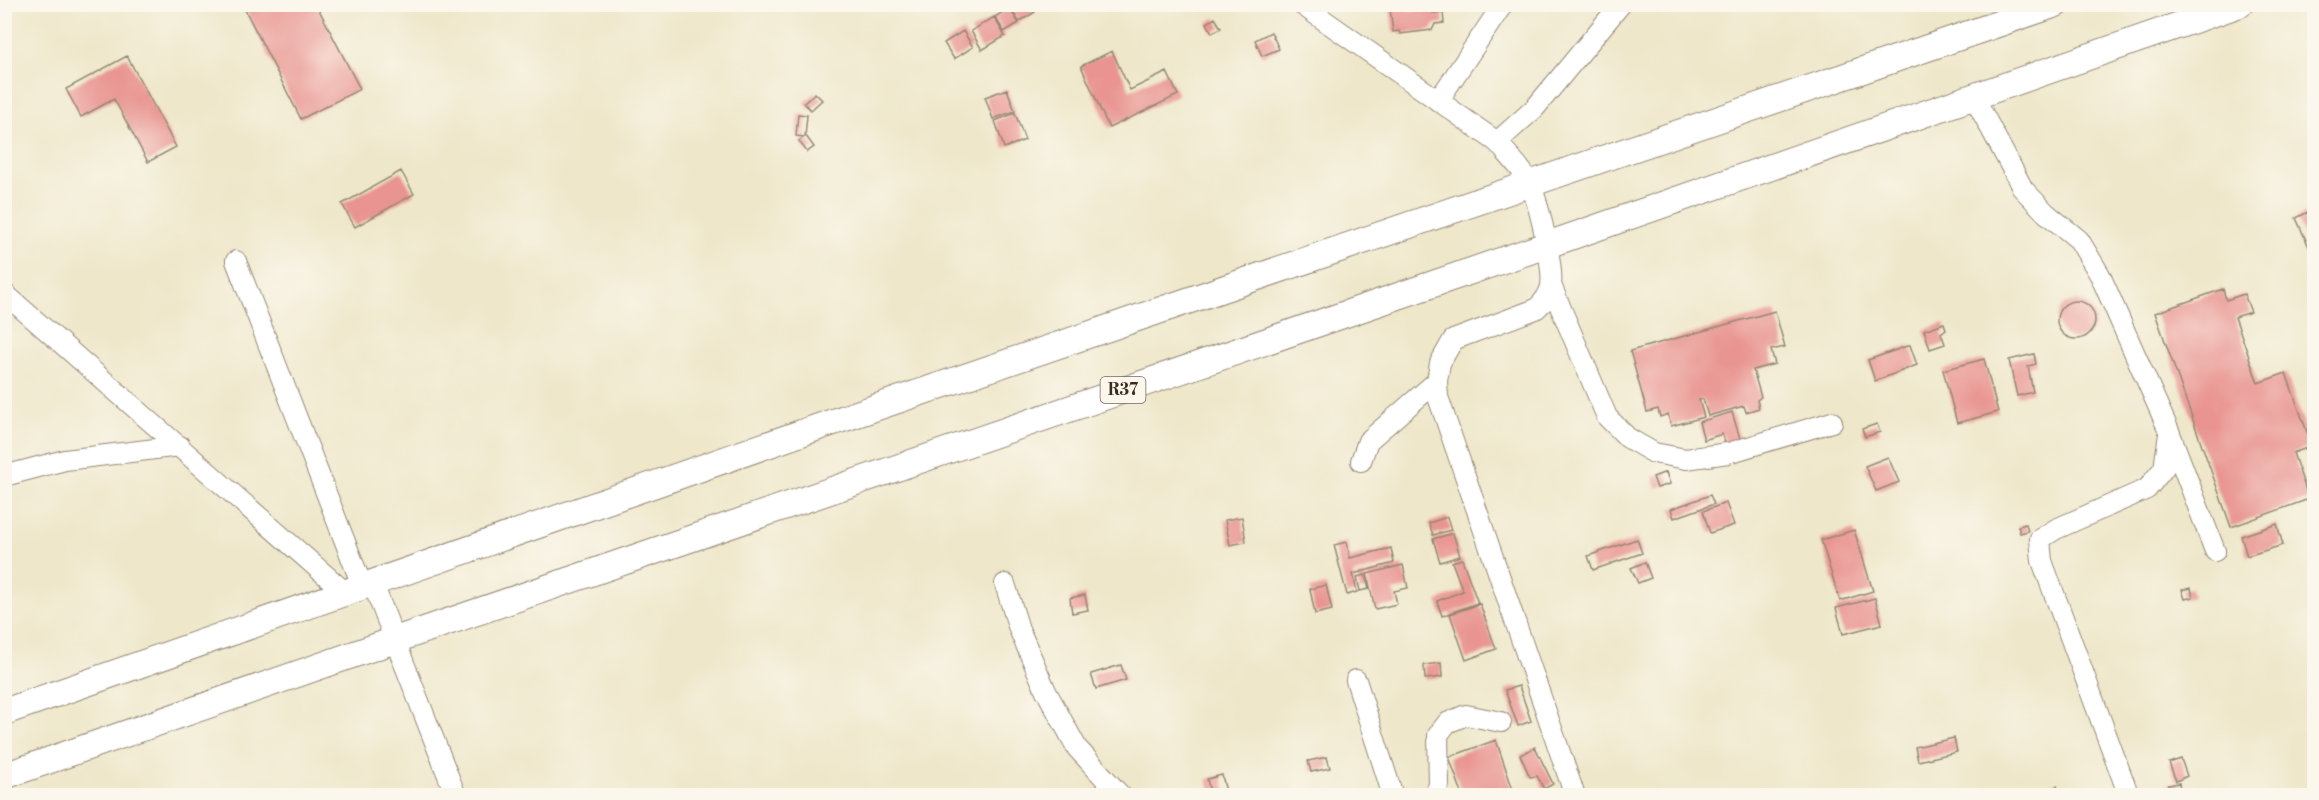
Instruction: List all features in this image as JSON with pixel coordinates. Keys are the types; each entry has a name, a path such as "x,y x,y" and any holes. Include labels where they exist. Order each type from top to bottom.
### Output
{"main road":[{"path":"4,712 816,429 2056,4"},
{"name":"R37","path":"4,776 2240,4"}],"street":[{"path":"1302,4 1497,142 1518,166 1530,184 1547,245 1551,285 1607,417 1628,438 1654,453 1686,459 1728,453 1832,422"},
{"path":"1438,101 1503,4"},
{"path":"1497,142 1535,108 1621,4"},
{"path":"1974,97 2023,189 2046,213 2079,240 2100,275 2169,431 2215,551"},
{"path":"236,261 361,589 395,640 456,795"},
{"path":"1551,285 1543,303 1536,309 1454,340 1440,363 1437,381 1438,397 1454,447 1575,795"},
{"path":"4,293 180,446 361,589"},
{"path":"1360,461 1368,441 1437,381"},
{"path":"2129,795 2042,561 2040,539 2056,529 2146,489 2164,468 2169,431"},
{"path":"4,476 65,460 180,446"},
{"path":"1005,584 1019,629 1051,700 1077,748 1121,795"},
{"path":"1356,680 1393,795"},
{"path":"1434,795 1439,785 1438,735 1447,723 1466,716 1501,722"}],"building":[{"path":"242,4 316,4 360,89 301,119"},
{"path":"1015,4 1030,4 1035,12 1019,22 1010,7"},
{"path":"1399,4 1407,4 1408,10 1421,9 1420,4 1432,4 1433,13 1443,12 1444,23 1435,24 1432,30 1400,34 1399,31 1393,32 1390,9 1399,8"},
{"path":"1009,8 1019,23 1004,32 995,17"},
{"path":"994,17 1005,36 982,50 971,31"},
{"path":"1215,18 1221,28 1212,33 1207,23"},
{"path":"963,31 973,47 954,59 944,43"},
{"path":"1271,32 1279,49 1262,56 1255,40"},
{"path":"1112,51 1130,90 1167,72 1178,95 1109,128 1081,66"},
{"path":"127,56 176,147 148,162 114,99 81,117 66,89"},
{"path":"1007,89 1015,111 993,119 985,97"},
{"path":"815,93 822,100 811,110 804,103"},
{"path":"1015,113 1025,140 1004,148 995,121"},
{"path":"798,114 807,115 805,137 796,136"},
{"path":"806,136 814,147 807,152 799,141"},
{"path":"401,171 414,194 355,227 342,204"},
{"path":"2308,212 2314,225 2314,258 2296,218"},
{"path":"2223,289 2226,300 2244,294 2251,312 2235,317 2258,383 2286,373 2312,446 2293,453 2309,499 2231,527 2155,313"},
{"path":"2076,301 2090,306 2095,320 2090,334 2076,339 2062,334 2057,320 2062,306"},
{"path":"1775,311 1785,347 1771,350 1775,364 1753,370 1761,397 1757,400 1759,408 1746,412 1744,406 1708,416 1703,399 1699,400 1704,417 1671,426 1668,414 1660,417 1658,409 1647,412 1630,351"},
{"path":"1944,323 1946,329 1941,333 1945,344 1930,349 1924,330"},
{"path":"1910,345 1917,365 1875,381 1868,360"},
{"path":"2034,354 2036,364 2028,366 2033,392 2017,396 2009,360"},
{"path":"1984,359 1998,412 1957,423 1943,370"},
{"path":"1732,412 1741,442 1726,446 1722,434 1704,440 1699,422"},
{"path":"1877,424 1880,432 1865,437 1862,429"},
{"path":"1888,457 1899,482 1876,491 1865,466"},
{"path":"1666,472 1670,484 1657,488 1653,477"},
{"path":"1710,495 1714,504 1674,518 1671,509"},
{"path":"1726,503 1734,525 1710,533 1703,511"},
{"path":"1242,517 1246,542 1230,545 1225,520"},
{"path":"1447,517 1451,530 1433,535 1429,523"},
{"path":"2026,524 2028,531 2020,533 2018,526"},
{"path":"2277,524 2283,545 2247,556 2241,536"},
{"path":"1854,530 1873,591 1840,601 1821,540"},
{"path":"1453,533 1460,556 1440,562 1433,539"},
{"path":"1637,539 1642,553 1593,570 1588,556"},
{"path":"1347,542 1350,558 1391,548 1394,563 1353,574 1357,592 1347,595 1334,545"},
{"path":"1462,559 1478,603 1442,616 1437,601 1463,591 1452,562"},
{"path":"1645,562 1651,578 1638,583 1631,568"},
{"path":"1403,565 1408,588 1394,591 1397,604 1375,609 1367,574"},
{"path":"1365,575 1369,589 1360,591 1357,577"},
{"path":"1326,585 1332,610 1315,614 1310,589"},
{"path":"2191,588 2193,597 2185,599 2182,590"},
{"path":"1085,595 1088,610 1072,613 1070,598"},
{"path":"1875,598 1882,624 1843,634 1836,608"},
{"path":"1480,604 1496,649 1466,660 1450,614"},
{"path":"1441,663 1442,677 1425,679 1424,665"},
{"path":"1121,665 1126,680 1096,689 1091,674"},
{"path":"1519,686 1531,721 1518,726 1505,690"},
{"path":"1954,738 1957,752 1918,761 1915,747"},
{"path":"1496,740 1515,796 1463,796 1449,757"},
{"path":"1535,747 1553,784 1544,789 1537,776 1530,777 1520,755"},
{"path":"1327,757 1330,768 1311,772 1308,761"},
{"path":"2181,759 2187,776 2176,781 2169,763"},
{"path":"1222,775 1227,796 1211,796 1207,779"},
{"path":"2179,783 2181,796 2169,796 2168,785"},
{"path":"2057,786 2061,796 2033,796 2033,795"}]}
